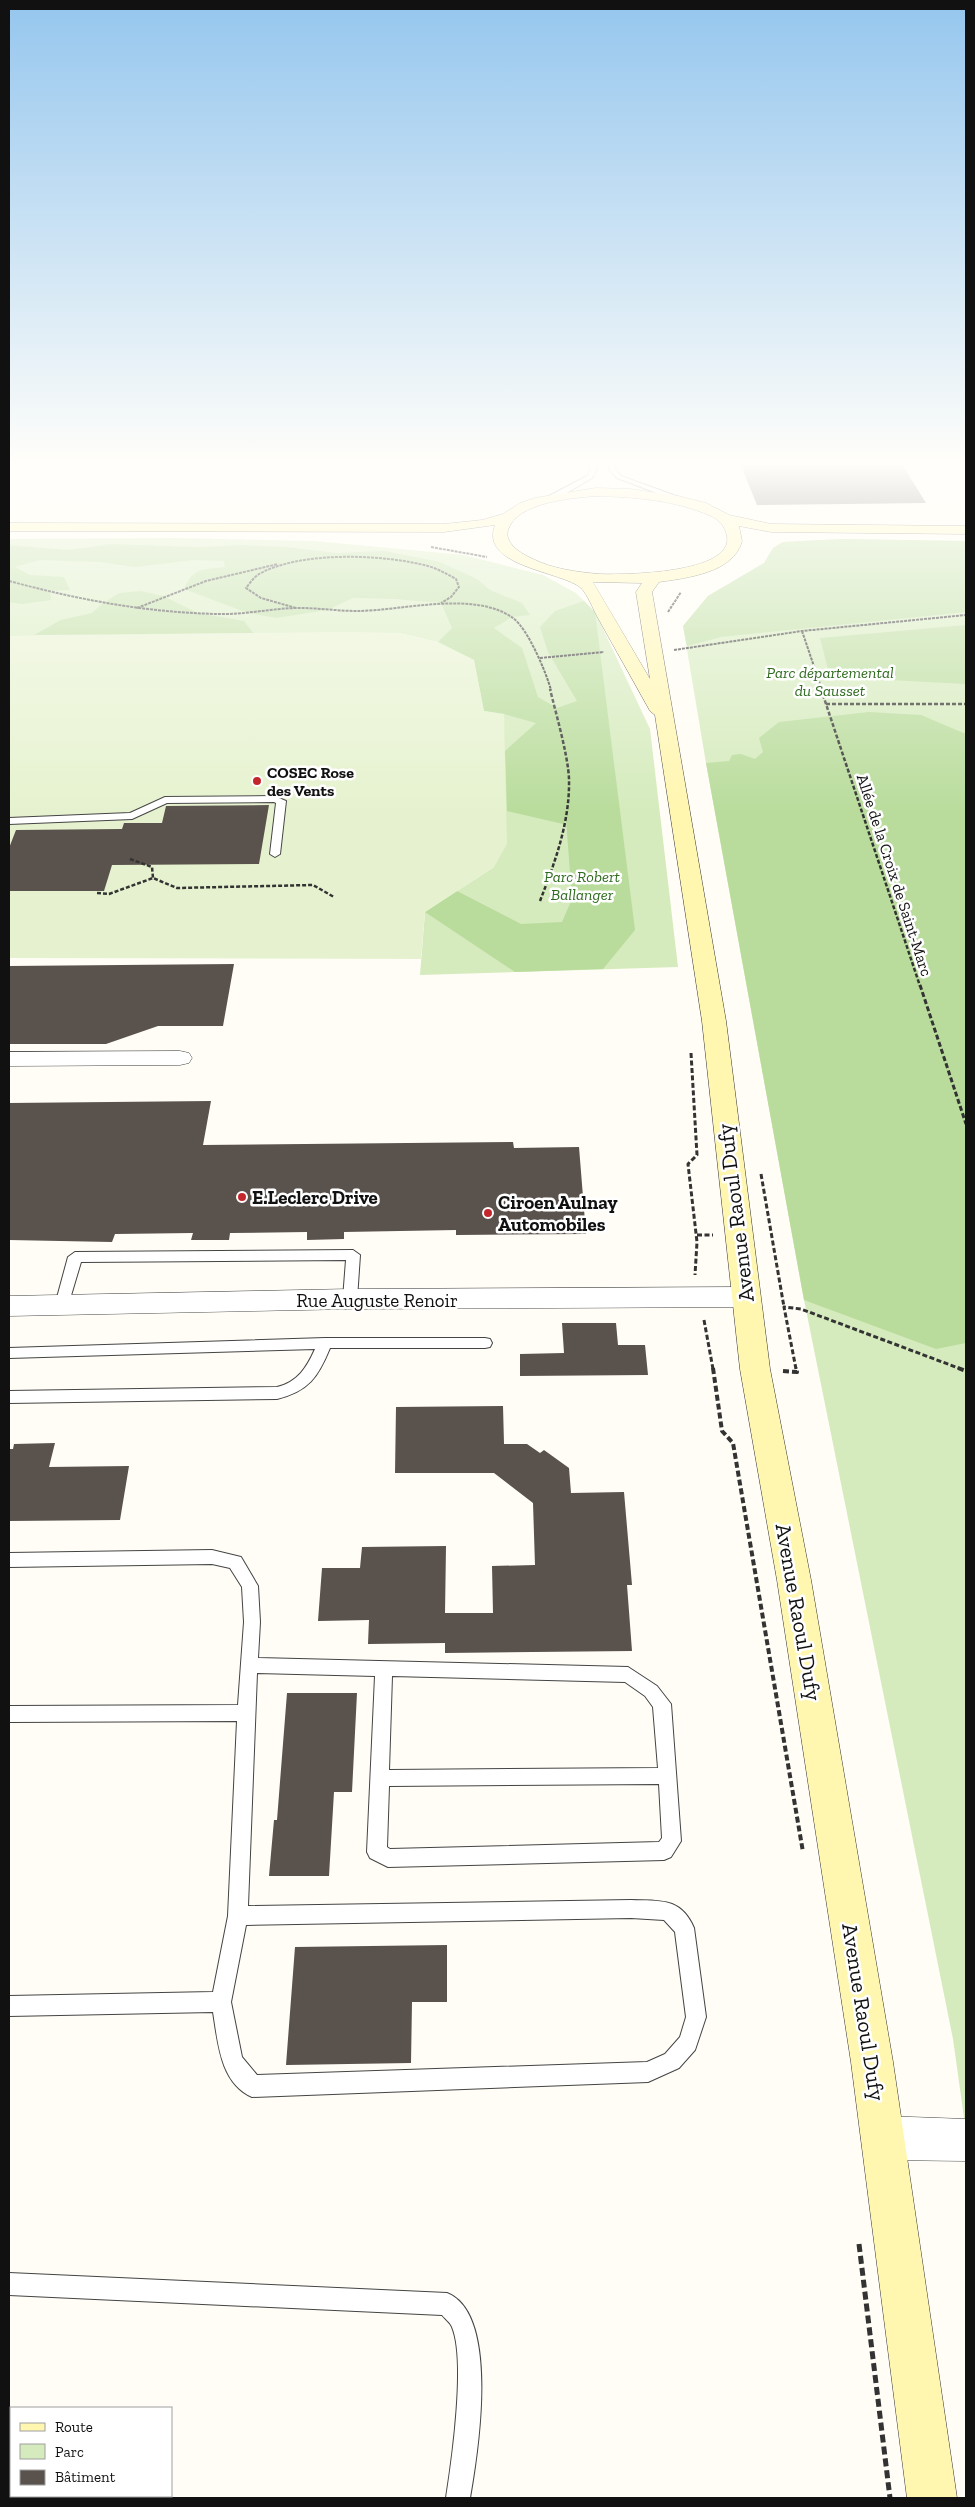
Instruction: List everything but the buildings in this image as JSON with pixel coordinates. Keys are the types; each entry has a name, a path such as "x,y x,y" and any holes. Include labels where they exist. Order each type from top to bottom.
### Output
{"main road":[{"name":"Avenue Raoul Dufy","path":"570,578 587,585 667,726"},
{"path":"603,578 653,578"},
{"name":"Avenue Raoul Dufy","path":"653,578 644,592 714,1021 745,1297 755,1369 794,1580 872,2062 932,2498"}],"street":[{"path":"9,1059 180,1058"},
{"name":"Rue Auguste Renoir","path":"9,1306 350,1299 745,1297"},
{"path":"883,2138 966,2140"}],"lane":[{"path":"9,821 132,816 165,800 274,799 281,801 275,854"},
{"path":"62,1305 75,1256 353,1255 350,1299"},
{"path":"9,1353 325,1344 485,1343"},
{"path":"9,1397 292,1391 306,1380 325,1344"},
{"path":"9,1560 212,1557 235,1562 250,1586 252,1622 246,1713 238,1916 221,2002 232,2062 252,2086 648,2072 672,2061 688,2042 696,2017 684,1928 669,1911 631,1909 238,1916"},
{"path":"249,1665 628,1675 651,1691 662,1704 672,1841 664,1851 388,1858 377,1852 384,1669"},
{"path":"9,1714 246,1713"},
{"path":"380,1778 667,1776"},
{"path":"9,2006 221,2002"},
{"path":"9,2284 447,2304 460,2319 468,2346 465,2459 458,2498"}],"path":[{"path":"135,609 163,596 217,578"},
{"path":"252,578 249,580 246,588 261,598 299,608"},
{"path":"441,603 451,597 459,587 454,578"},
{"path":"9,581 78,599 135,609 219,614 299,608 357,611 441,603 467,603 484,606 512,618 520,625 540,658 550,687 569,778 566,819 557,857 540,901"},
{"path":"669,651 802,631 966,615"},
{"name":"Allée de la Croix de Saint-Marc","path":"802,631 966,1124"},
{"path":"540,658 592,653"},
{"path":"826,704 966,704"},
{"path":"130,859 152,867 153,878"},
{"path":"97,893 110,894 153,878 177,888 313,886 334,897"},
{"path":"755,1369 797,1372 784,1307 801,1309 966,1371"}],"green space":[{"name":"Parc Robert Ballanger","path":"9,578 548,578 576,593 595,612 650,729 678,967 420,975 425,912 494,867 438,642 399,633 9,636"},
{"path":"9,578 64,578 70,590 50,591 51,600 22,604 9,602"},
{"path":"191,578 475,578 490,590 522,603 530,615 512,617 494,628 522,648 538,697 557,708 577,701 548,652 540,627 555,611 584,601 595,612 635,930 603,969 515,972 425,912 457,891 521,924 562,922 572,899 566,820 563,824 507,811 505,751 536,723 504,714 484,711 474,660 438,642 452,628 441,603 353,598 327,610 276,618 248,613 184,589"},
{"name":"Parc départemental du Sausset","path":"739,578 966,578 966,2132 953,2039 804,1300 706,763 683,626 708,596"},
{"path":"739,578 966,578 966,612 721,637 687,646 683,626 708,596"},
{"path":"141,591 163,596 198,613 244,621 253,633 34,635 61,620 92,613 119,593"},
{"path":"966,625 966,684 830,677 820,638"},
{"name":"COSEC Rose des Vents","path":"399,633 438,642 474,660 484,711 504,714 507,844 494,867 425,912 421,959 9,958 9,636"},
{"path":"869,712 921,715 966,734 966,1343 936,1349 804,1300 706,763 729,761 732,755 741,754 755,759 763,752 759,738 779,722"}],"place":[{"name":"COSEC Rose des Vents","path":"257,781"},
{"name":"E.Leclerc Drive","path":"242,1197"},
{"name":"Ciroen Aulnay Automobiles","path":"488,1213"}]}
